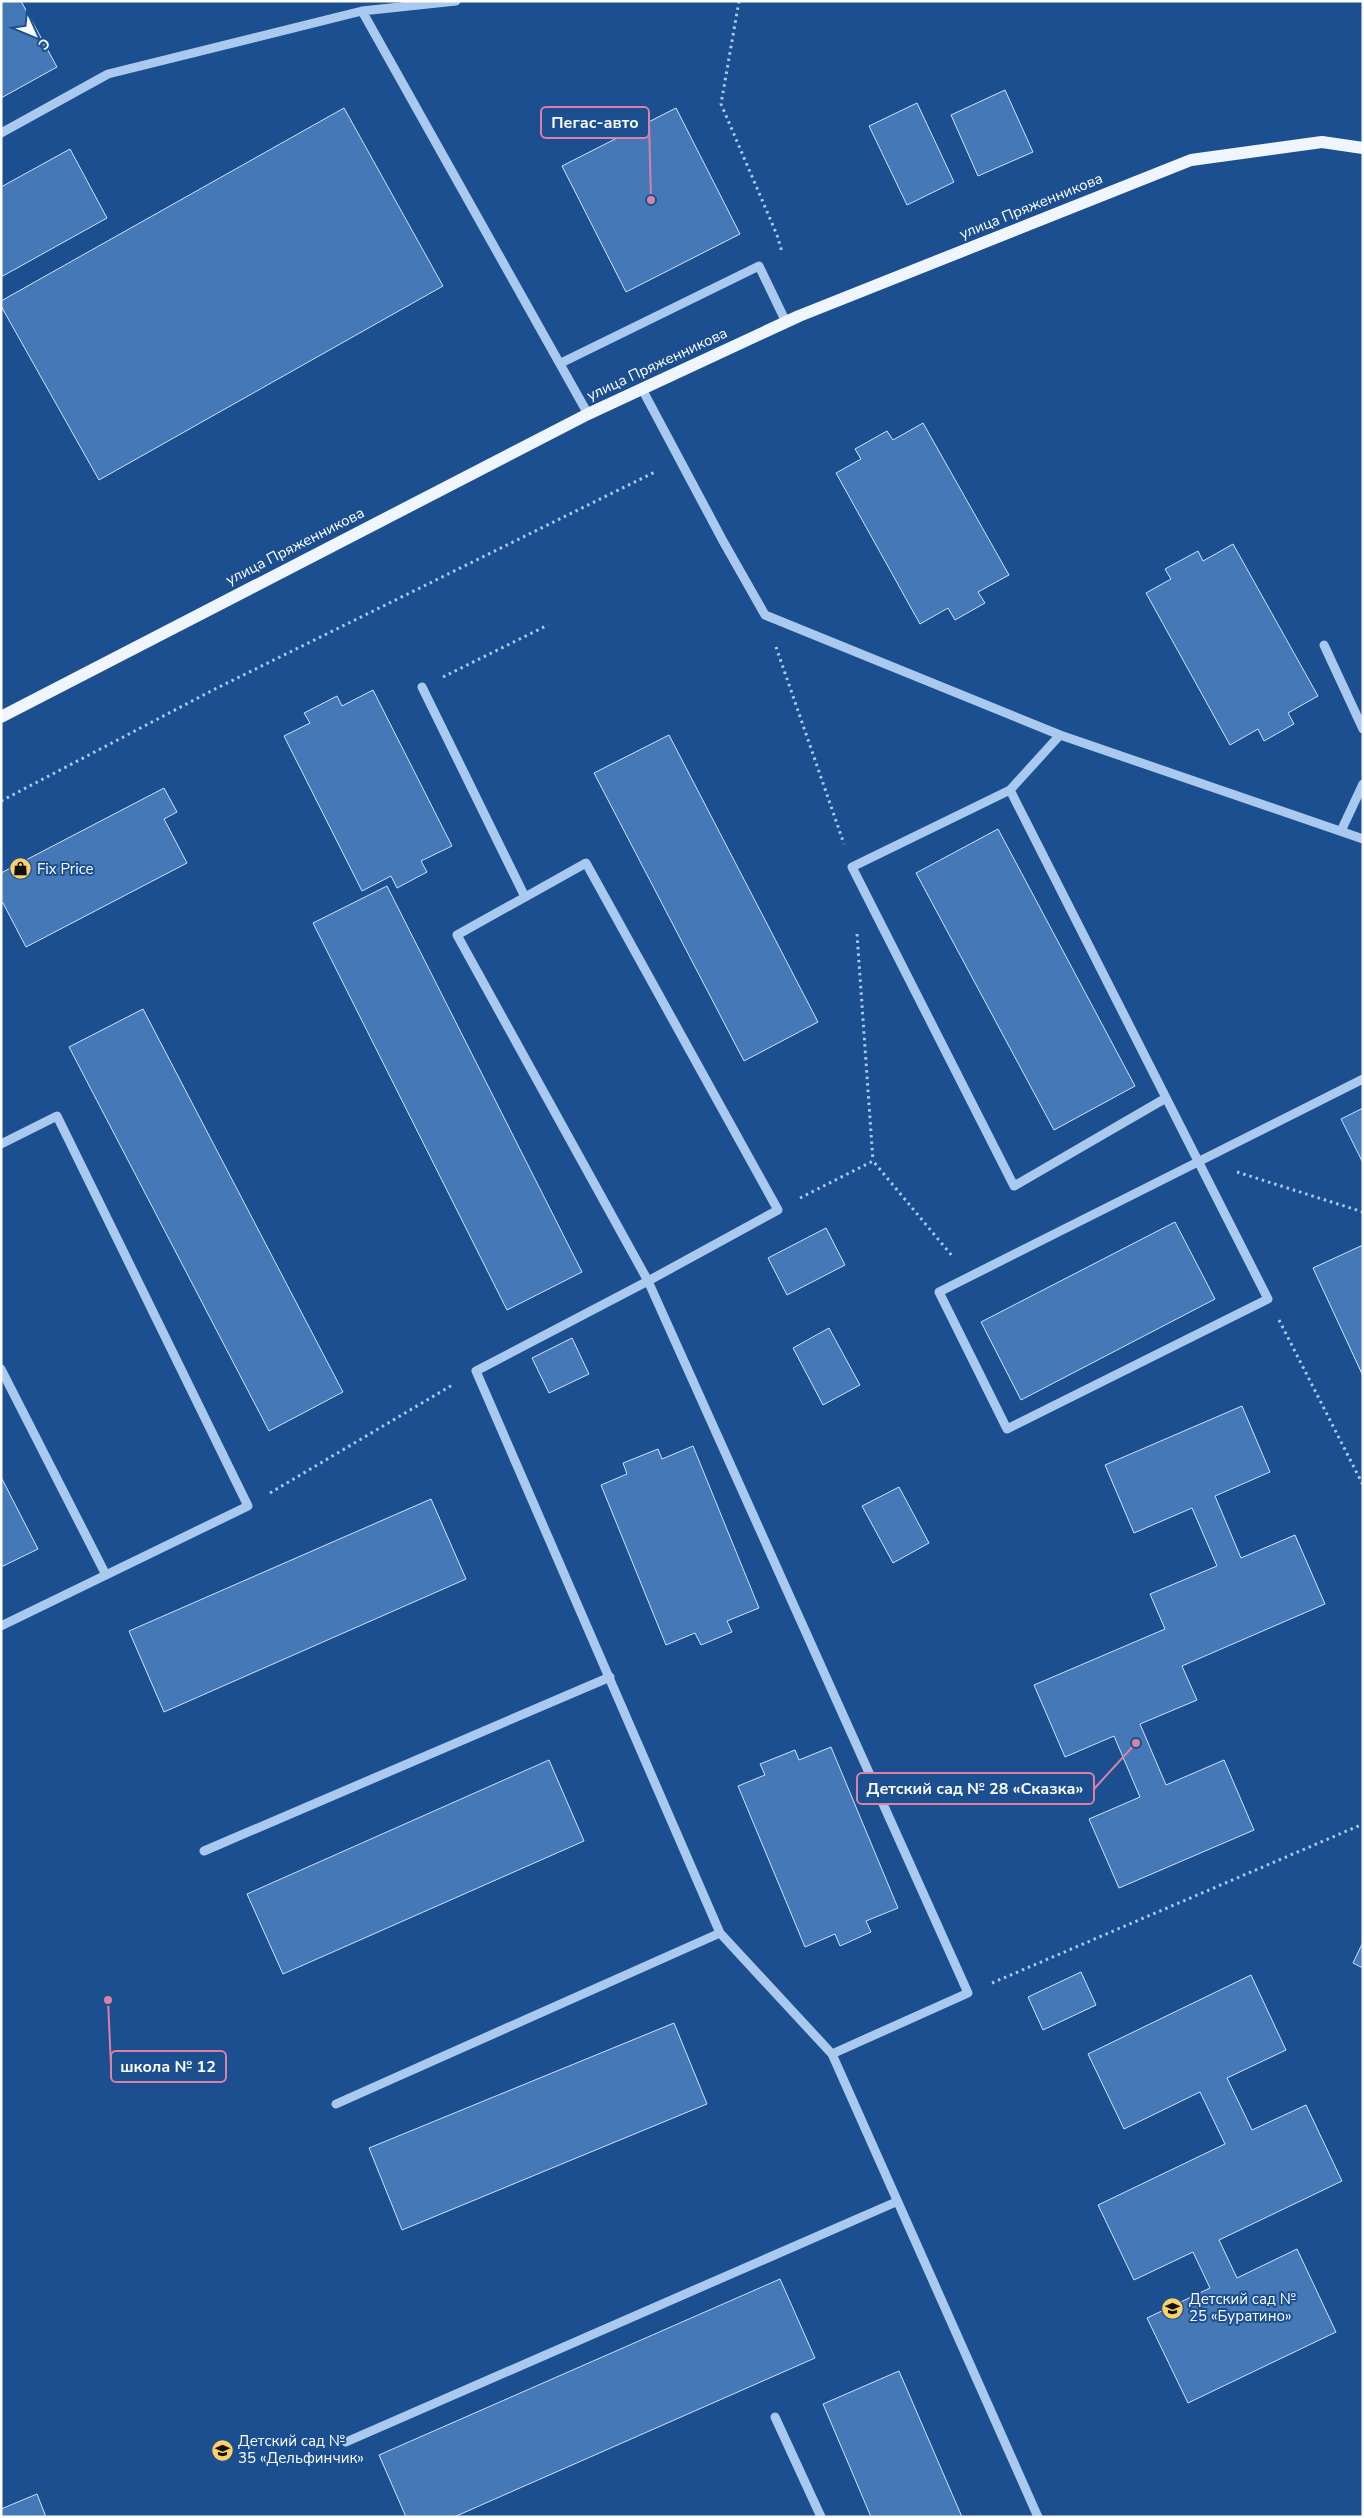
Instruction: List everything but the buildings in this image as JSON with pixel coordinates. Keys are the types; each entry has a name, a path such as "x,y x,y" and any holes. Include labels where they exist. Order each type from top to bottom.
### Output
{"main road":[{"name":"улица Пряженникова","path":"1,716 588,414 786,322 1191,160 1322,142 1363,148"}],"lane":[{"path":"1,134 108,74 362,11 456,1"},
{"path":"362,11 588,414"},
{"path":"561,363 759,266 786,322"},
{"path":"642,389 765,615 1060,735 1363,839"},
{"path":"1324,646 1363,729"},
{"path":"422,687 524,897"},
{"path":"1060,735 1010,790 852,868 1014,1186 1166,1098"},
{"path":"1341,832 1363,784"},
{"path":"1010,790 1166,1098 1199,1159 1268,1299 1007,1429 939,1292 1199,1159 1363,1079"},
{"path":"832,2054 968,1993 648,1281 457,935 586,863 778,1210 648,1281 476,1371 720,1933 832,2054 896,2202 1038,2517"},
{"path":"1,1144 56,1116 248,1506 1,1626"},
{"path":"1,1369 106,1575"},
{"path":"204,1851 610,1678"},
{"path":"336,2104 720,1933"},
{"path":"346,2442 896,2202"},
{"path":"775,2417 821,2517"}],"path":[{"path":"739,1 721,104 777,235 784,262"},
{"path":"1,801 215,689 680,460"},
{"path":"765,615 852,868"},
{"path":"422,687 548,625"},
{"path":"856,926 872,1161 971,1277"},
{"path":"1199,1159 1363,1212"},
{"path":"778,1210 872,1161"},
{"path":"1268,1299 1363,1485"},
{"path":"248,1506 476,1371"},
{"path":"968,1993 1363,1824"}],"place":[{"name":"Пегас-авто","path":"651,200"},
{"name":"Fix Price","path":"21,869"},
{"name":"Детский сад № 28 «Сказка»","path":"1136,1743"},
{"name":"школа № 12","path":"108,2000"},
{"name":"Детский сад № 25 «Буратино»","path":"1173,2308"},
{"name":"Детский сад № 35 «Дельфинчик»","path":"222,2450"}]}
